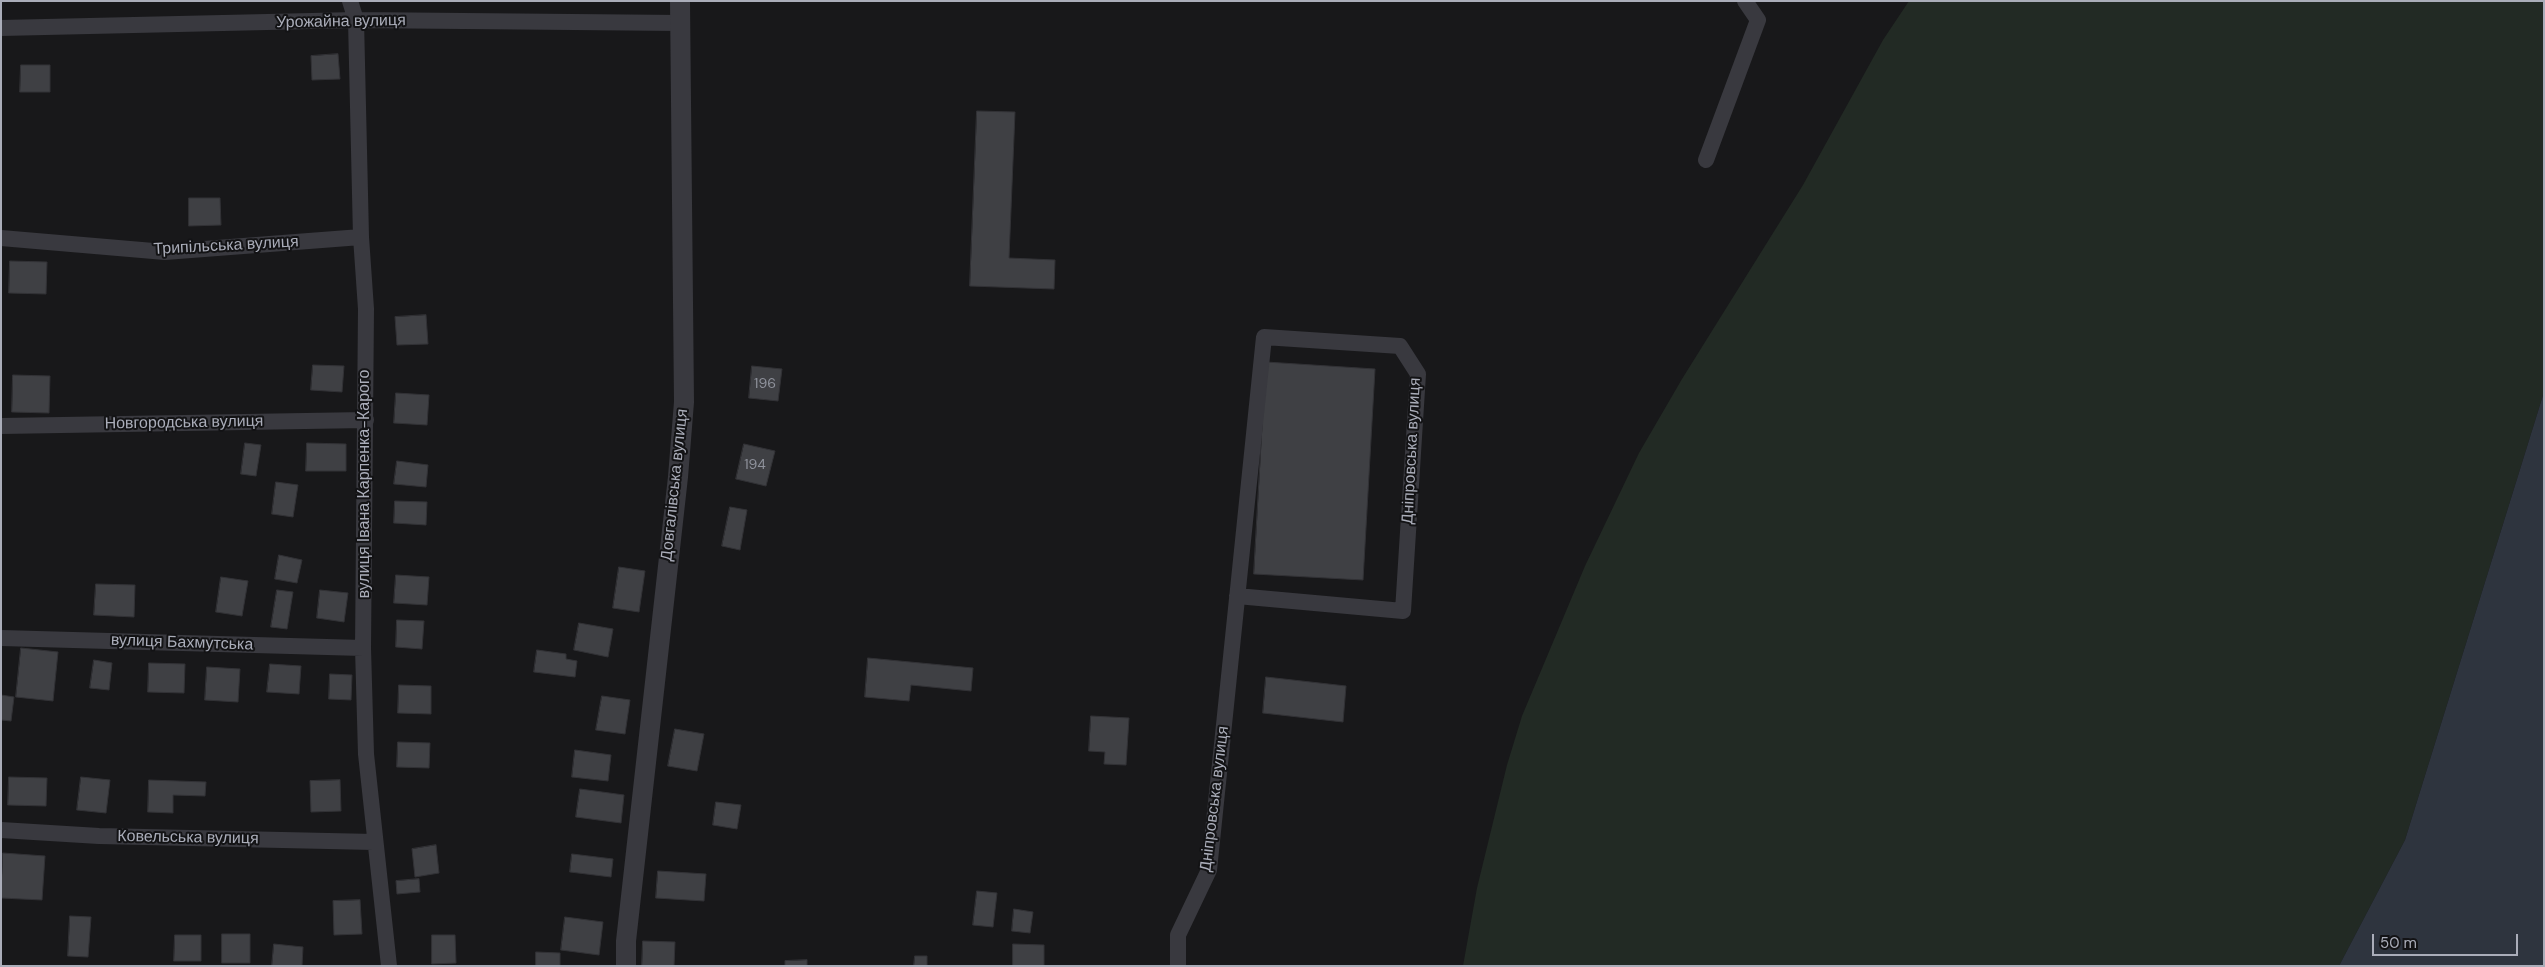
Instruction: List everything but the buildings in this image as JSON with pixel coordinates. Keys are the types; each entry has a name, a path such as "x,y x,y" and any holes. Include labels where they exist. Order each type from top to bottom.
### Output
{"street":[{"name":"вулиця Івана Карпенка-Карого","path":"350,1 356,20 362,237 366,309 363,648 366,754 374,842 389,966"},
{"name":"Довгалівська вулиця","path":"626,966 626,942 677,487 684,402 680,1"},
{"path":"1706,160 1758,20 1745,1"},
{"name":"Урожайна вулиця","path":"1,28 356,20 681,23"},
{"name":"Трипільська вулиця","path":"1,238 165,252 362,237"},
{"name":"Дніпровська вулиця","path":"1178,966 1178,936 1209,870 1237,596 1264,337 1400,346 1418,374 1403,611 1237,596"},
{"name":"Новгородська вулиця","path":"1,426 366,420"},
{"name":"вулиця Бахмутська","path":"1,638 363,648"},
{"name":"Ковельська вулиця","path":"1,830 99,836 374,842"}],"shaded area":[{"path":"1909,1 2544,1 2544,392 2405,840 2339,966 1463,966 1477,888 1507,765 1522,716 1585,566 1639,453 1682,379 1803,185 1883,40"},
{"path":"2544,392 2544,966 2339,966 2405,840"}]}
